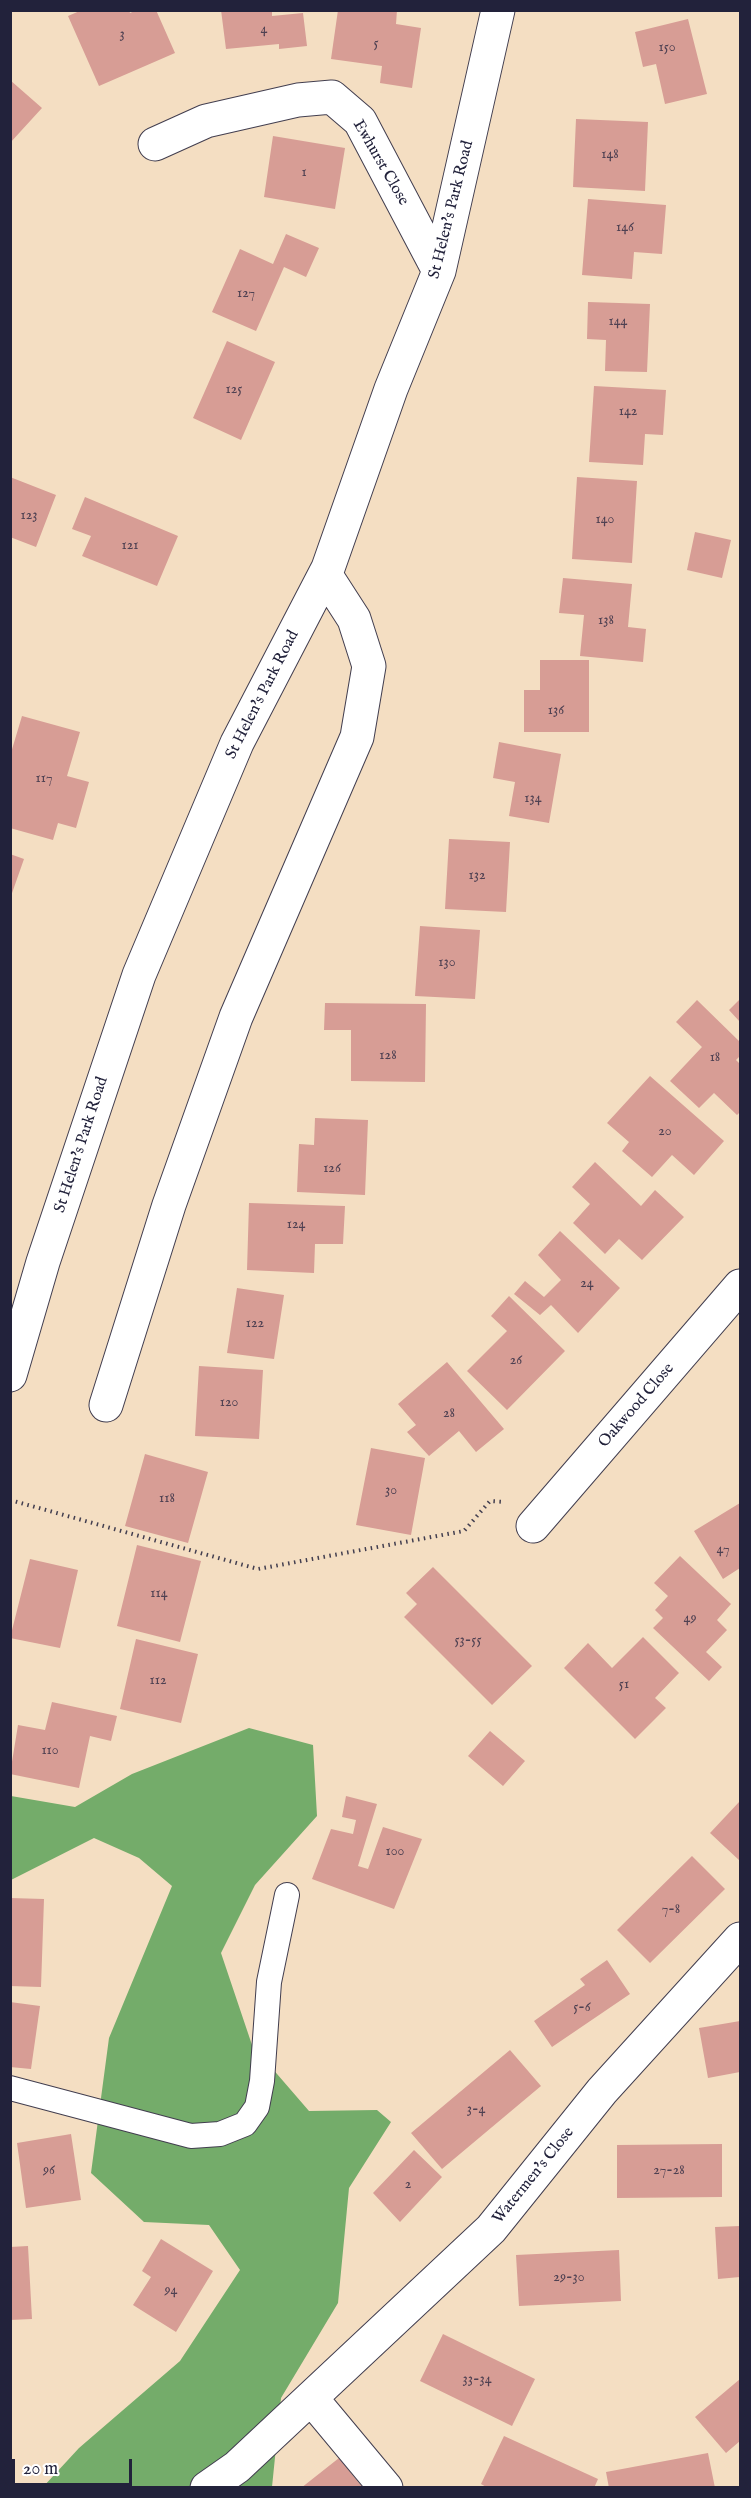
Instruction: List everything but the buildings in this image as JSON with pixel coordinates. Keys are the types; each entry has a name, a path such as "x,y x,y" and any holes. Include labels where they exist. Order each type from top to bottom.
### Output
{"street":[{"name":"St Helen's Park Road","path":"10,1375 43,1262 139,975 237,743 325,574 392,389 439,271 498,10"},
{"name":"Ewhurst Close","path":"155,144 206,121 298,100 332,98 360,121 439,271"},
{"path":"106,1406 169,1205 236,1017 357,737 369,666 354,619 325,574"},
{"name":"Oakwood Close","path":"542,1516 741,1286"},
{"name":"Watermen's Close","path":"207,2487 237,2467 491,2229 602,2091 741,1939"},
{"path":"311,2398 386,2487"}],"lane":[{"path":"10,2088 191,2136 220,2134 245,2124 257,2108 262,2080 270,1982 287,1895"}],"path":[{"path":"10,1500 258,1569 464,1532 490,1502 542,1516"}],"green space":[{"path":"249,1728 313,1745 317,1816 255,1885 221,1953 252,2045 309,2111 377,2110 391,2122 349,2188 338,2303 281,2398 272,2487 43,2487 79,2448 180,2361 240,2270 209,2225 144,2222 91,2173 109,2038 172,1886 139,1858 94,1838 11,1880 11,1796 75,1807 132,1774"}]}
